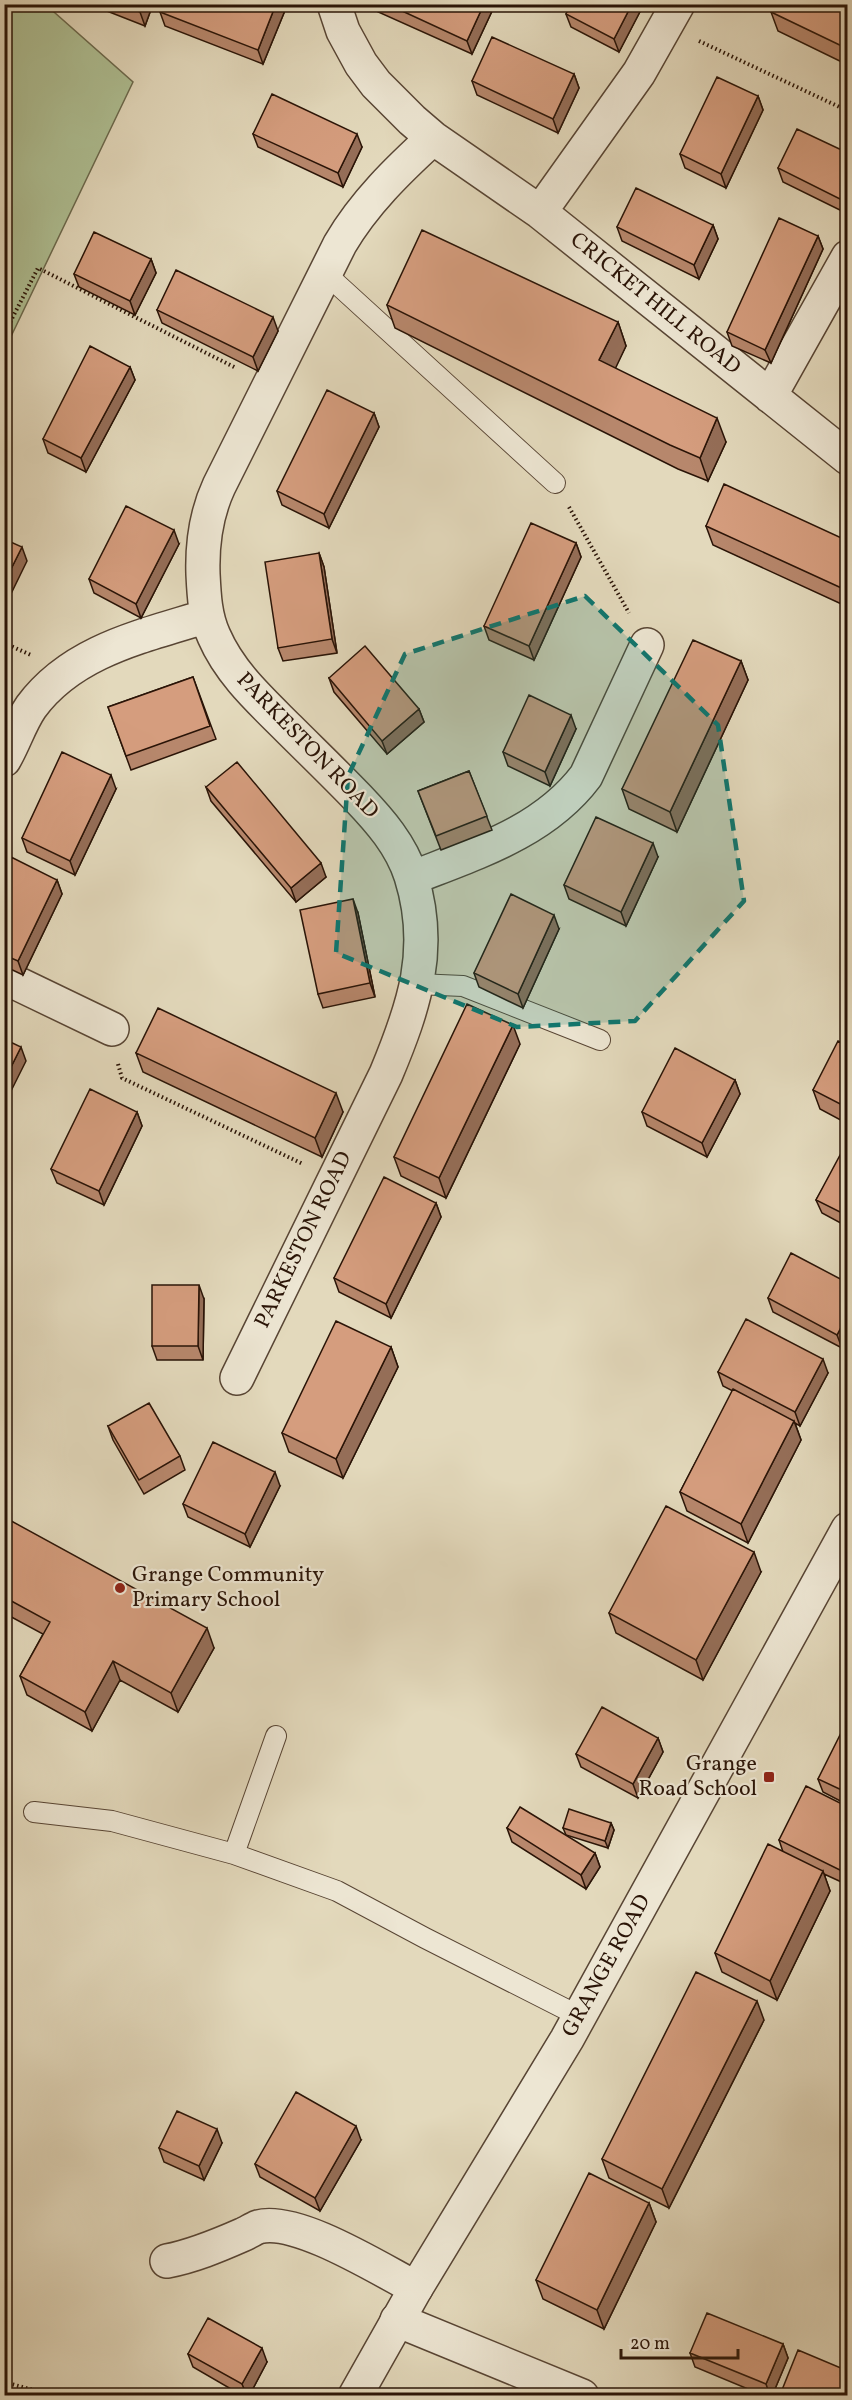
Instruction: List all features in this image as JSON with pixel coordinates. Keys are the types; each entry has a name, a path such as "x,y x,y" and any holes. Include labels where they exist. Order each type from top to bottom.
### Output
{"street":[{"name":"CRICKET HILL ROAD","path":"334,4 343,31 361,64 376,84 433,138 540,212 848,458"},
{"path":"540,212 639,73 672,15"},
{"name":"PARKESTON ROAD","path":"237,1378 386,1074 411,1014 421,950 420,923 412,878 397,845 376,817 252,692 234,670 213,635 207,616 203,562 205,528 210,506 352,223 404,164 433,138"},
{"path":"770,396 848,256"},
{"path":"4,760 30,709 52,682 82,660 207,616"},
{"path":"412,878 483,850 519,832 559,806 574,792 586,776 647,645"},
{"path":"4,978 112,1029"},
{"name":"GRANGE ROAD","path":"355,2396 397,2320 579,2016 848,1530"},
{"path":"167,2261 189,2257 260,2227 282,2227 302,2231 324,2240 416,2288"},
{"path":"397,2320 582,2396"}],"lane":[{"path":"325,273 555,483"},
{"path":"417,984 464,986 600,1040"},
{"path":"234,1854 276,1736"},
{"path":"34,1812 112,1821 234,1854 337,1891 579,2016"}],"path":[{"path":"672,15 848,111"},
{"path":"4,334 38,268 269,385"},
{"path":"555,483 647,645"},
{"path":"112,1029 122,1078 333,1179"},
{"path":"4,2382 55,2396"}],"highlighted area":[{"path":"585,596 718,725 744,901 635,1021 517,1027 336,953 348,776 405,654"}],"green space":[{"path":"5,4 46,5 133,82 5,349"}],"building":[{"path":"120,4 143,4 140,12"},
{"path":"163,4 276,4 258,50 160,12"},
{"path":"387,4 484,4 467,41"},
{"path":"571,4 632,4 614,39 566,14"},
{"path":"774,4 848,4 848,49 771,12"},
{"path":"492,37 574,74 553,119 472,81"},
{"path":"717,77 758,96 721,174 680,154"},
{"path":"272,94 357,134 338,173 253,134"},
{"path":"797,129 848,153 848,203 778,168"},
{"path":"636,188 713,225 694,265 617,227"},
{"path":"779,218 818,236 765,350 727,332"},
{"path":"422,230 618,322 599,360 717,418 700,458 387,305"},
{"path":"94,232 151,259 130,301 74,274"},
{"path":"176,270 273,317 253,357 157,310"},
{"path":"90,346 130,367 81,458 43,439"},
{"path":"327,390 374,413 324,514 277,491"},
{"path":"724,484 848,541 848,591 706,526"},
{"path":"126,506 174,530 136,604 89,579"},
{"path":"531,523 576,543 529,646 484,626"},
{"path":"4,539 22,547 4,583"},
{"path":"319,553 332,639 278,648 265,562"},
{"path":"693,640 741,661 670,812 622,789"},
{"path":"365,646 419,709 382,741 329,678"},
{"path":"193,677 210,726 126,756 108,707"},
{"path":"529,695 571,715 545,772 503,752"},
{"path":"62,752 111,775 70,861 22,838"},
{"path":"237,762 321,863 291,888 206,787"},
{"path":"469,771 487,816 436,836 418,791"},
{"path":"596,817 653,843 621,912 564,885"},
{"path":"11,857 57,880 18,961 4,955 4,870"},
{"path":"511,894 554,915 518,994 474,973"},
{"path":"353,899 370,983 318,994 300,910"},
{"path":"467,1004 513,1025 439,1178 394,1157"},
{"path":"158,1008 336,1093 315,1138 136,1053"},
{"path":"4,1039 21,1047 4,1081"},
{"path":"838,1041 848,1046 848,1108 813,1090"},
{"path":"675,1048 735,1080 702,1143 642,1112"},
{"path":"90,1089 137,1112 99,1191 51,1169"},
{"path":"846,1144 848,1145 848,1216 816,1200"},
{"path":"384,1177 436,1203 386,1304 334,1278"},
{"path":"791,1253 848,1283 848,1314 837,1335 768,1298"},
{"path":"152,1285 199,1285 198,1346 152,1346"},
{"path":"746,1319 823,1359 795,1412 718,1372"},
{"path":"336,1321 391,1347 336,1459 282,1433"},
{"path":"733,1389 794,1421 741,1524 680,1492"},
{"path":"149,1403 180,1456 139,1480 108,1426"},
{"path":"213,1442 275,1472 245,1534 183,1504"},
{"path":"666,1506 754,1552 696,1660 609,1613"},
{"path":"4,1517 207,1628 171,1693 113,1661 85,1712 20,1676 50,1622 4,1597"},
{"path":"602,1707 658,1738 633,1784 576,1754"},
{"path":"841,1733 848,1736 848,1793 818,1779"},
{"path":"806,1786 848,1807 848,1874 779,1840"},
{"path":"520,1807 595,1853 581,1875 507,1828"},
{"path":"569,1809 611,1823 605,1841 563,1828"},
{"path":"768,1844 823,1871 770,1981 715,1953"},
{"path":"696,1972 757,2001 662,2189 602,2159"},
{"path":"296,2092 356,2126 315,2198 255,2164"},
{"path":"177,2111 217,2129 199,2166 159,2148"},
{"path":"589,2173 649,2203 597,2310 536,2280"},
{"path":"707,2313 783,2344 766,2384 690,2353"},
{"path":"208,2318 262,2348 242,2384 188,2354"},
{"path":"798,2350 848,2371 848,2396 794,2396 782,2390"}],"place":[{"name":"Grange Community Primary School","path":"120,1588"},
{"name":"Grange Road School","path":"769,1777"}]}
